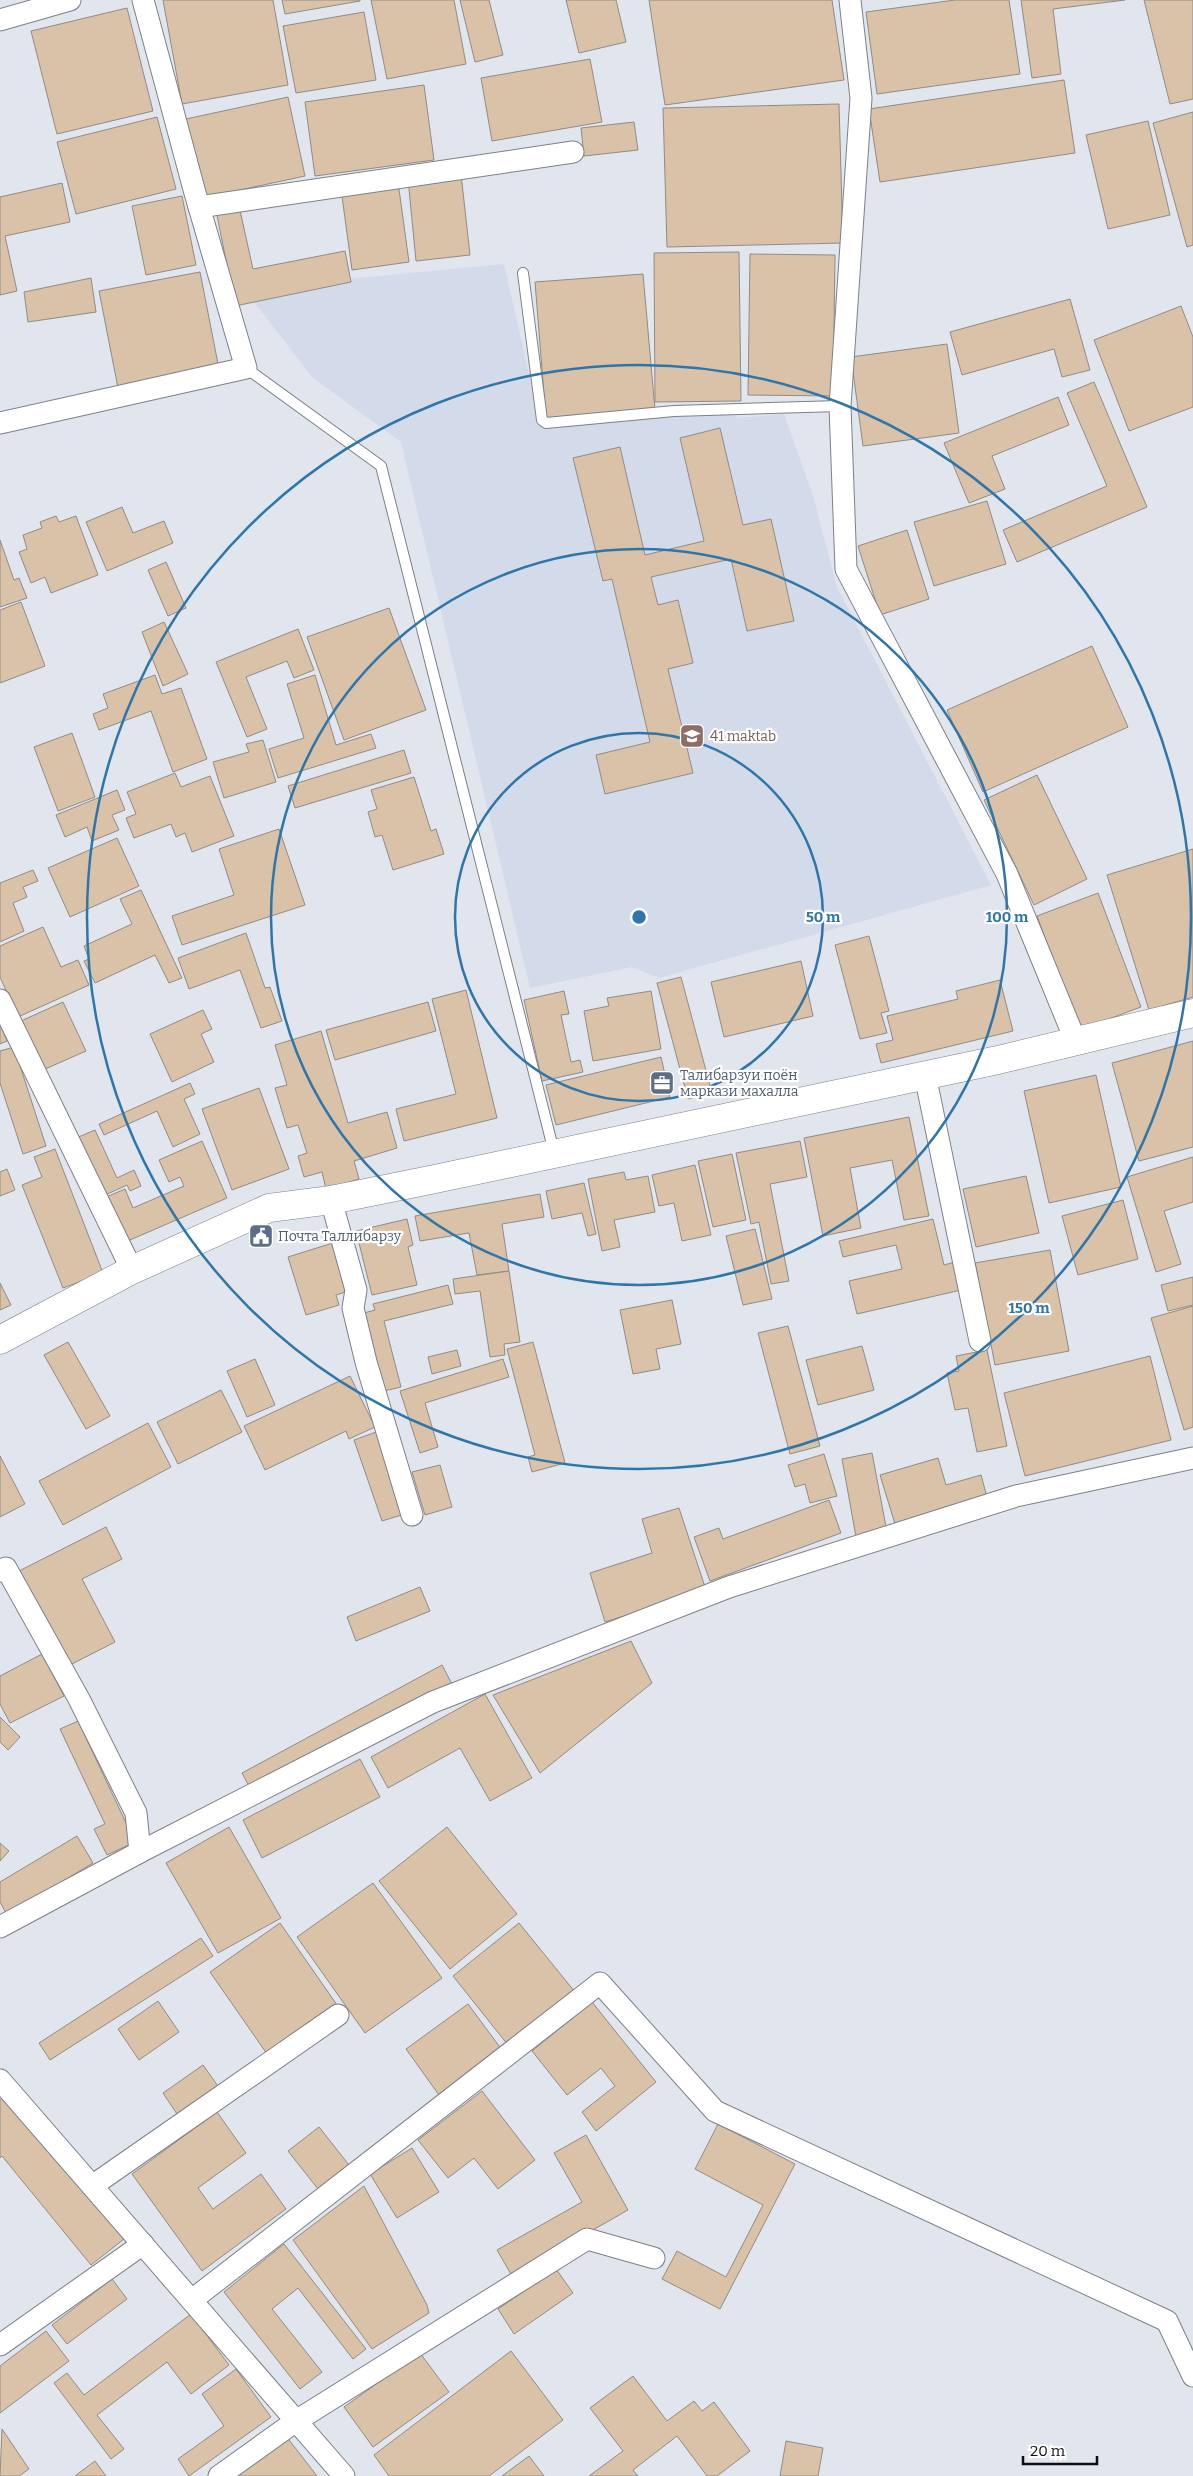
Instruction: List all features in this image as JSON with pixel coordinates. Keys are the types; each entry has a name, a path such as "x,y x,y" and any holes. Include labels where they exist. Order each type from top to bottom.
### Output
{"street":[{"path":"0,20 70,0"},
{"path":"0,422 246,368 199,207 143,0"},
{"path":"850,0 862,98 840,406 846,569 1007,874 1076,1042"},
{"path":"199,207 573,152"},
{"path":"0,1000 132,1270"},
{"path":"0,1340 132,1270 269,1208 330,1200 925,1075 1076,1042 1193,1013"},
{"path":"925,1075 980,1341"},
{"path":"330,1200 356,1290 353,1308 366,1362 412,1515"},
{"path":"0,1927 140,1852 433,1702 729,1587 1016,1496 1193,1458"},
{"path":"0,1571 6,1568 79,1699 136,1813 140,1852"},
{"path":"192,2300 600,1983 715,2111 1167,2320 1193,2376"},
{"path":"92,2186 338,2015"},
{"path":"0,2080 344,2476"},
{"path":"219,2476 296,2421 587,2239 654,2258"},
{"path":"0,2345 142,2244"}],"lane":[{"path":"523,273 542,420 546,423 674,411 840,406"},
{"path":"246,368 381,466 554,1153"}],"shaded area":[{"name":"41 maktab","path":"504,264 541,427 735,410 736,418 784,414 813,496 837,587 991,885 659,978 632,967 530,988 401,442 313,378 244,289"}],"building":[{"path":"163,0 273,0 288,85 182,104"},
{"path":"282,0 360,0 360,1 285,14"},
{"path":"371,0 454,0 466,64 387,79"},
{"path":"460,0 489,0 503,55 475,62"},
{"path":"566,0 616,0 626,42 579,53"},
{"path":"649,0 832,0 844,80 665,105"},
{"path":"955,0 1009,0 1020,74 877,94 866,12"},
{"path":"1021,0 1125,0 1053,9 1061,74 1032,78"},
{"path":"1144,0 1193,0 1193,99 1170,104"},
{"path":"127,8 153,111 57,134 31,31"},
{"path":"364,12 376,80 296,93 283,26"},
{"path":"590,59 602,122 492,141 481,78"},
{"path":"1064,80 1075,153 880,182 869,109"},
{"path":"424,85 434,160 315,176 305,102"},
{"path":"288,97 305,176 203,198 186,119"},
{"path":"839,104 843,243 667,247 663,108"},
{"path":"1193,112 1193,245 1187,247 1153,123"},
{"path":"157,117 176,189 76,214 57,142"},
{"path":"1148,121 1170,215 1108,229 1086,135"},
{"path":"634,122 638,150 584,156 581,128"},
{"path":"461,174 470,255 416,261 408,179"},
{"path":"398,182 409,262 352,270 341,189"},
{"path":"62,183 70,222 5,236 17,291 0,295 0,197"},
{"path":"182,196 196,265 146,275 132,206"},
{"path":"239,206 253,269 345,251 351,282 235,306 216,210"},
{"path":"739,252 741,401 655,402 654,253"},
{"path":"750,254 835,255 833,396 748,395"},
{"path":"200,272 219,369 118,388 99,291"},
{"path":"643,274 655,410 546,419 535,282"},
{"path":"91,278 96,312 28,322 24,292"},
{"path":"1070,299 1090,370 1062,377 1054,349 962,375 950,332"},
{"path":"1181,306 1193,337 1193,407 1129,431 1094,340"},
{"path":"947,344 959,433 863,446 851,357"},
{"path":"1094,382 1147,507 1017,562 1003,530 1107,486 1067,393"},
{"path":"1058,397 1069,425 992,456 1005,489 969,503 944,443"},
{"path":"720,428 743,525 771,519 794,621 747,631 731,559 651,577 658,605 678,600 693,663 668,669 693,773 605,794 596,755 650,742 612,579 603,581 573,458 620,447 645,555 704,541 680,438"},
{"path":"987,501 1006,564 934,586 914,522"},
{"path":"122,507 133,533 164,521 173,543 107,571 86,522"},
{"path":"56,516 59,522 76,516 98,575 51,593 45,577 31,583 19,552 27,549 23,535 42,528 40,522"},
{"path":"907,530 929,599 880,615 858,546"},
{"path":"0,540 14,580 19,578 27,598 0,607"},
{"path":"166,562 186,608 168,616 148,570"},
{"path":"21,602 45,666 0,683 0,610"},
{"path":"389,608 426,710 344,740 307,637"},
{"path":"164,622 188,674 163,686 142,632"},
{"path":"298,629 314,670 294,678 287,661 246,677 267,729 247,737 216,662"},
{"path":"1092,646 1128,727 983,792 947,710"},
{"path":"155,675 162,694 181,688 207,759 173,772 151,711 99,730 93,714 108,708 103,694"},
{"path":"315,675 336,745 371,734 376,748 278,778 269,749 304,738 287,684"},
{"path":"72,733 95,797 58,811 34,747"},
{"path":"263,740 276,782 224,798 213,762 249,752 246,744"},
{"path":"404,750 411,773 295,808 288,786"},
{"path":"175,773 181,787 210,776 234,836 192,852 185,833 176,837 171,824 134,838 126,818 136,814 127,792"},
{"path":"1037,775 1087,879 1034,905 984,800"},
{"path":"414,777 431,831 436,829 444,854 393,870 382,835 375,837 368,812 377,809 371,790"},
{"path":"117,790 125,810 112,815 119,830 92,841 87,827 65,837 56,815"},
{"path":"279,829 305,905 182,945 172,916 234,895 219,849"},
{"path":"117,838 139,886 70,917 48,868"},
{"path":"1193,849 1193,997 1149,1010 1107,875"},
{"path":"33,870 38,881 23,887 27,897 13,903 24,931 0,942 0,883"},
{"path":"141,890 182,978 169,983 155,955 95,983 84,961 89,959 84,946 132,924 120,899"},
{"path":"1098,893 1141,1007 1079,1030 1037,916"},
{"path":"43,927 61,967 78,960 89,985 18,1017 0,977 0,946"},
{"path":"246,933 265,988 270,987 282,1021 261,1028 240,970 189,989 178,958"},
{"path":"869,936 889,1011 881,1013 887,1033 860,1039 835,945"},
{"path":"801,961 813,1016 724,1037 711,982"},
{"path":"681,977 712,1093 688,1099 657,983"},
{"path":"1000,980 1013,1031 881,1063 876,1044 893,1040 887,1016 958,999 956,991"},
{"path":"466,990 497,1118 404,1141 396,1109 456,1094 432,999"},
{"path":"564,991 569,1014 561,1015 571,1062 580,1060 583,1072 542,1081 524,1000"},
{"path":"651,991 661,1049 593,1061 584,1011 609,1006 607,998"},
{"path":"63,1002 86,1051 43,1070 21,1021"},
{"path":"428,1002 436,1031 335,1060 326,1030"},
{"path":"203,1010 212,1029 201,1034 214,1062 172,1082 150,1034"},
{"path":"0,1024 7,1041 0,1044"},
{"path":"321,1031 348,1123 387,1112 397,1148 354,1161 359,1179 326,1189 322,1172 304,1177 298,1156 307,1153 298,1125 287,1128 275,1088 287,1085 275,1045"},
{"path":"1193,1041 1193,1147 1139,1161 1112,1063"},
{"path":"14,1047 46,1146 23,1154 0,1083 0,1051"},
{"path":"661,1057 670,1097 556,1125 546,1085"},
{"path":"1096,1075 1121,1187 1049,1203 1024,1091"},
{"path":"190,1083 195,1094 184,1099 200,1134 173,1147 157,1111 104,1135 99,1124"},
{"path":"259,1088 289,1169 232,1190 202,1109"},
{"path":"909,1117 929,1216 904,1220 892,1160 850,1168 861,1228 823,1236 804,1138"},
{"path":"95,1130 117,1178 134,1170 141,1186 130,1191 127,1185 103,1196 76,1138"},
{"path":"202,1141 227,1198 123,1243 104,1198 125,1189 133,1208 184,1186 180,1177 169,1182 159,1160"},
{"path":"800,1141 807,1177 770,1184 789,1281 771,1284 759,1222 751,1224 736,1153"},
{"path":"55,1149 103,1273 63,1288 22,1185 42,1177 34,1157"},
{"path":"732,1154 746,1220 713,1227 698,1161"},
{"path":"1193,1157 1193,1202 1164,1211 1181,1264 1156,1272 1127,1177"},
{"path":"695,1165 711,1235 682,1241 674,1203 659,1206 652,1175"},
{"path":"7,1169 15,1190 0,1196 0,1172"},
{"path":"624,1172 626,1180 648,1176 655,1212 614,1220 620,1247 602,1251 588,1179"},
{"path":"1026,1176 1039,1233 976,1247 963,1189"},
{"path":"584,1183 596,1234 588,1236 582,1213 552,1219 546,1191"},
{"path":"540,1194 544,1217 502,1224 509,1271 477,1275 469,1233 420,1241 415,1216"},
{"path":"1123,1200 1138,1259 1078,1275 1062,1216"},
{"path":"407,1219 413,1245 408,1247 417,1285 372,1295 356,1231"},
{"path":"933,1219 944,1265 955,1262 961,1290 857,1314 849,1281 902,1269 896,1245 843,1257 839,1241"},
{"path":"755,1229 772,1299 743,1305 726,1236"},
{"path":"336,1242 352,1290 336,1295 339,1305 306,1315 288,1257"},
{"path":"1050,1250 1069,1351 995,1365 975,1263"},
{"path":"509,1271 520,1342 504,1344 505,1355 490,1357 480,1291 455,1294 453,1279"},
{"path":"1193,1277 1193,1305 1168,1311 1161,1285"},
{"path":"0,1283 11,1305 0,1310"},
{"path":"448,1285 453,1304 384,1321 401,1387 384,1391 364,1313 375,1310 373,1304"},
{"path":"672,1300 681,1344 656,1349 660,1369 633,1374 620,1310"},
{"path":"1193,1306 1193,1427 1184,1430 1151,1318"},
{"path":"788,1326 820,1446 790,1454 758,1333"},
{"path":"68,1342 110,1416 86,1429 44,1355"},
{"path":"533,1342 565,1463 532,1472 528,1457 535,1455 507,1349"},
{"path":"862,1346 874,1390 818,1405 806,1360"},
{"path":"457,1350 461,1366 432,1374 428,1357"},
{"path":"987,1350 1007,1446 977,1452 968,1408 955,1410 947,1373 959,1371 956,1356"},
{"path":"1150,1356 1171,1440 1025,1476 1004,1393"},
{"path":"255,1359 275,1405 247,1417 227,1371"},
{"path":"503,1359 509,1377 425,1403 438,1447 420,1453 400,1391"},
{"path":"350,1376 375,1427 349,1439 346,1431 265,1470 244,1426"},
{"path":"221,1390 242,1432 178,1464 157,1422"},
{"path":"148,1423 171,1467 63,1525 39,1481"},
{"path":"379,1431 408,1513 382,1521 354,1440"},
{"path":"872,1453 887,1532 856,1537 842,1459"},
{"path":"824,1454 837,1496 810,1503 805,1484 795,1487 788,1465"},
{"path":"0,1456 25,1504 0,1517"},
{"path":"938,1458 946,1485 981,1475 987,1497 895,1524 880,1475"},
{"path":"440,1465 452,1507 425,1515 412,1472"},
{"path":"829,1500 841,1533 710,1581 694,1537 719,1528 723,1539"},
{"path":"679,1508 706,1590 605,1622 590,1573 652,1553 642,1519"},
{"path":"106,1527 122,1559 82,1579 115,1642 66,1667 17,1572"},
{"path":"420,1587 430,1611 356,1641 347,1617"},
{"path":"631,1641 652,1683 540,1773 493,1695"},
{"path":"42,1654 64,1696 10,1723 0,1704 0,1676"},
{"path":"442,1665 452,1684 252,1792 242,1773"},
{"path":"485,1694 532,1778 490,1801 460,1748 388,1788 371,1757"},
{"path":"0,1717 20,1737 8,1750 0,1742"},
{"path":"78,1721 135,1842 107,1855 94,1829 105,1824 60,1729"},
{"path":"360,1759 380,1797 262,1858 243,1820"},
{"path":"229,1827 281,1918 218,1953 166,1863"},
{"path":"447,1827 517,1914 450,1969 379,1881"},
{"path":"77,1836 93,1863 7,1915 0,1902 0,1882"},
{"path":"0,1843 9,1851 0,1861"},
{"path":"373,1883 442,1978 365,2033 297,1937"},
{"path":"280,1923 337,2005 267,2054 210,1972"},
{"path":"519,1923 575,1992 508,2045 453,1976"},
{"path":"201,1938 213,1956 50,2060 39,2043"},
{"path":"158,2001 179,2032 139,2060 118,2029"},
{"path":"592,2002 656,2082 596,2131 582,2112 615,2086 601,2068 567,2095 532,2051"},
{"path":"468,2004 502,2050 439,2095 406,2049"},
{"path":"203,2065 220,2089 179,2117 163,2093"},
{"path":"482,2091 535,2160 498,2189 474,2158 448,2178 418,2140"},
{"path":"6,2094 124,2239 91,2265 2,2156 0,2158 0,2100"},
{"path":"217,2112 246,2153 198,2188 213,2209 261,2174 286,2209 202,2271 132,2174"},
{"path":"718,2124 795,2164 720,2309 662,2279 677,2251 726,2277 763,2205 695,2169"},
{"path":"319,2127 349,2165 318,2189 288,2151"},
{"path":"586,2135 628,2210 512,2276 497,2250 582,2202 554,2153"},
{"path":"412,2148 439,2192 397,2218 370,2174"},
{"path":"364,2186 427,2305 429,2313 372,2349 293,2240"},
{"path":"284,2244 366,2349 353,2359 298,2288 272,2309 322,2372 300,2389 224,2292"},
{"path":"556,2269 573,2293 514,2334 498,2309"},
{"path":"112,2279 127,2299 67,2344 52,2325"},
{"path":"191,2314 229,2365 191,2394 167,2362 97,2415 124,2449 111,2459 54,2383 67,2373 84,2395"},
{"path":"46,2331 69,2361 0,2413 0,2366"},
{"path":"511,2351 563,2420 489,2476 389,2476 374,2455"},
{"path":"420,2353 449,2392 373,2447 344,2407"},
{"path":"236,2369 271,2417 189,2476 178,2459 224,2426 202,2394"},
{"path":"633,2376 667,2421 694,2401 702,2411 714,2402 750,2451 717,2476 707,2476 677,2436 633,2470 638,2476 589,2476 623,2451 590,2408"},
{"path":"2,2429 29,2469 19,2476 0,2476"},
{"path":"286,2436 317,2476 234,2476"},
{"path":"786,2441 823,2448 818,2476 780,2476"},
{"path":"529,2456 544,2476 502,2476"},
{"path":"95,2461 106,2476 75,2476"}],"place":[{"name":"41 maktab","path":"692,736"},
{"name":"Талибарзуи поён маркази махалла","path":"662,1083"},
{"name":"Почта Таллибарзу","path":"261,1236"}]}
